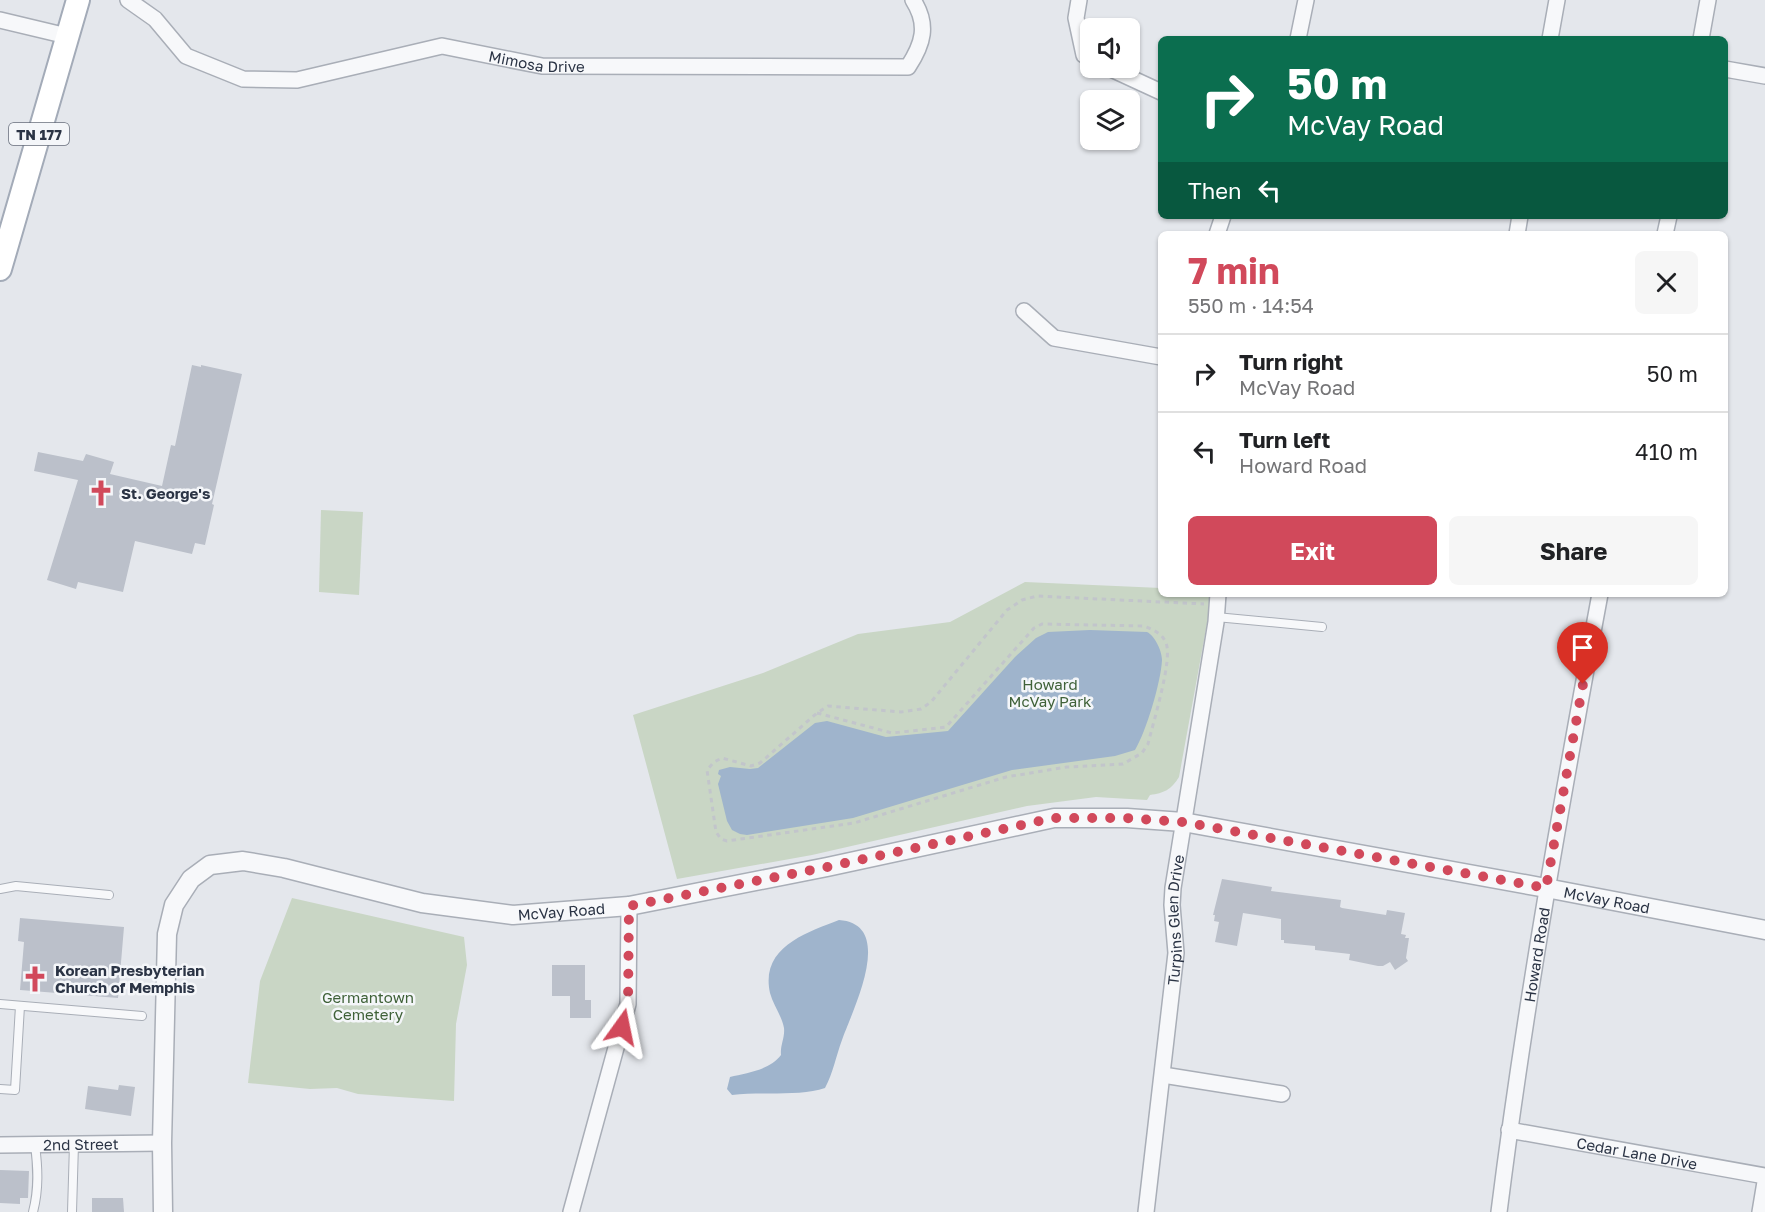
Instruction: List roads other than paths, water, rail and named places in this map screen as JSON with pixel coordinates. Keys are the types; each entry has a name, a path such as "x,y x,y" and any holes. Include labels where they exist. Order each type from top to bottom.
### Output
{"main road":[{"name":"TN 177","path":"0,269 78,0"}],"street":[{"name":"Mimosa Drive","path":"128,0 154,19 186,56 243,79 297,80 442,46 542,66 908,67 920,48 923,32 920,13 913,0"},
{"path":"1079,0 1076,18 1080,39"},
{"path":"1299,36 1306,0"},
{"path":"1551,36 1557,0"},
{"path":"1702,36 1708,0"},
{"path":"0,20 67,36"},
{"path":"1728,70 1765,76"},
{"path":"1131,78 1158,91"},
{"path":"1024,311 1054,338 1158,356"},
{"name":"Howard Road","path":"1499,1212 1509,1130 1546,888 1599,597"},
{"name":"Turpins Glen Drive","path":"1146,1212 1176,953 1173,888 1217,605"},
{"name":"McVay Road","path":"163,1212 162,1143 167,934 174,905 191,879 210,865 243,861 284,868 422,903 513,915 629,906 827,867 1054,818 1126,818 1183,822 1765,930"},
{"path":"571,1212 628,1004 629,906"},
{"path":"1163,1075 1282,1094"},
{"name":"Cedar Lane Drive","path":"1509,1130 1765,1176"},
{"name":"2nd Street","path":"0,1145 162,1143"},
{"path":"1760,1212 1765,1182"}],"lane":[{"path":"1217,605 1322,627"},
{"path":"0,889 16,886 109,895"},
{"path":"0,1004 142,1016"},
{"path":"0,1089 15,1090 20,1006"},
{"path":"72,1212 74,1144"},
{"path":"33,1212 38,1194 39,1172 35,1145"}],"water":[{"path":"1090,630 1147,632 1155,640 1162,656 1156,693 1144,731 1135,750 1115,756 1012,770 853,818 747,835 732,830 727,821 718,784 721,776 718,774 719,770 730,767 758,768 815,723 827,721 886,737 948,731 1015,657 1036,638 1048,632"},
{"path":"839,920 856,925 865,936 868,952 861,990 825,1088 792,1093 732,1095 727,1089 730,1077 765,1067 781,1055 784,1028 770,993 769,977 772,964 788,944 813,930"}],"place":[{"name":"St. George's","path":"101,493"},
{"name":"Korean Presbyterian Church of Memphis","path":"35,979"}],"park label":[{"name":"Howard McVay Park","path":"1050,692"},
{"name":"Germantown Cemetery","path":"368,1006"}]}
